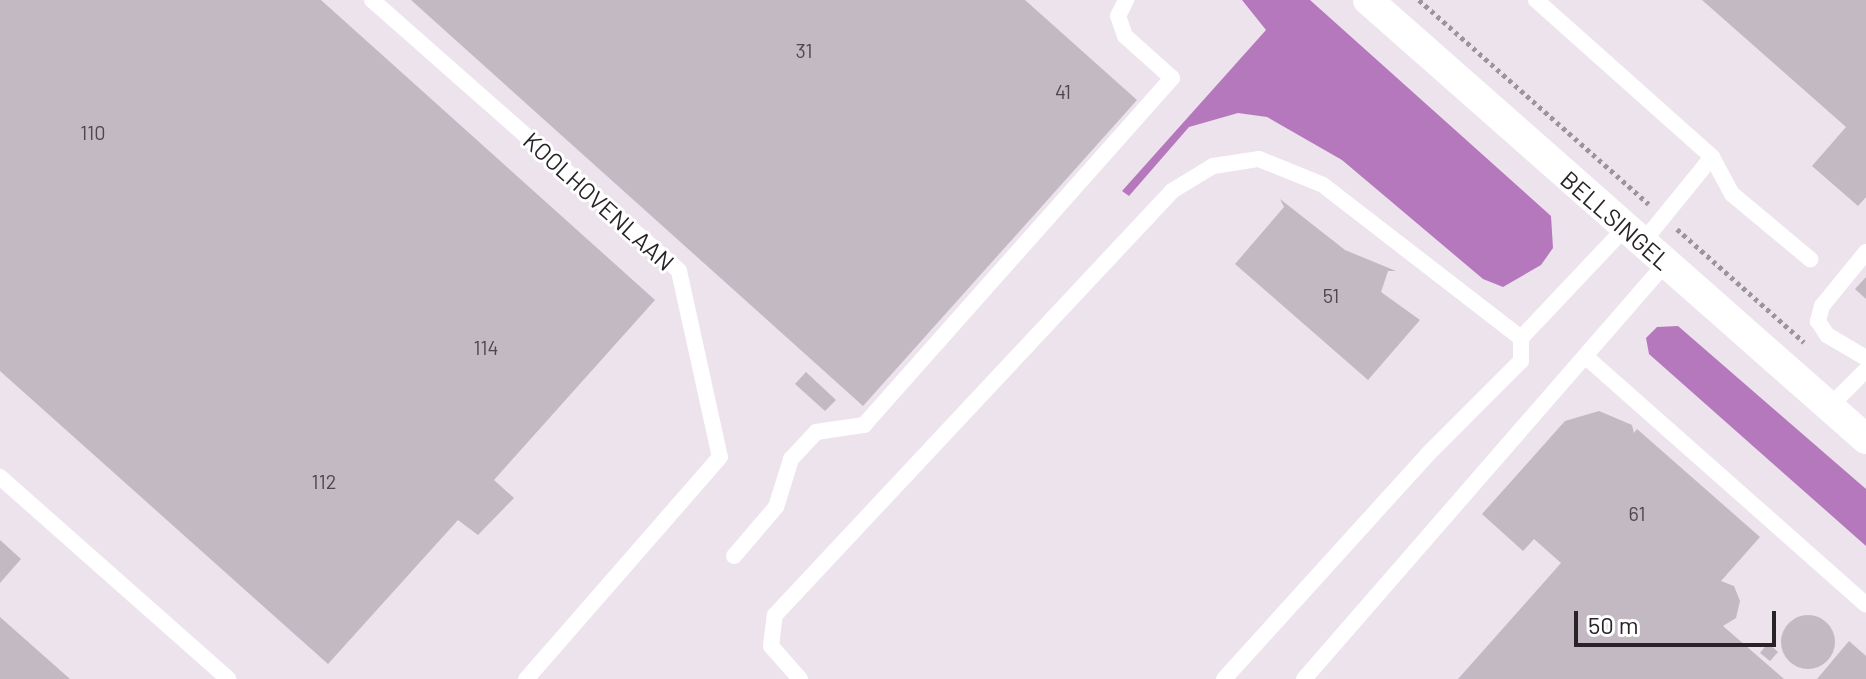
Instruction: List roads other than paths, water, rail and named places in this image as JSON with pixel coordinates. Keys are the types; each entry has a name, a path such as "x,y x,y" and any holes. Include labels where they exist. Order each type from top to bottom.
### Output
{"street":[{"name":"BELLSINGEL","path":"1368,0 1866,439"}],"lane":[{"name":"KOOLHOVENLAAN","path":"372,0 679,271 720,457 526,679"},
{"path":"734,556 776,507 791,459 816,432 864,425 1172,78 1125,36 1118,16 1126,0"},
{"path":"1536,0 1712,157 1732,194 1810,259"},
{"path":"1224,679 1427,455 1521,361 1521,338 1634,236 1662,216 1712,157"},
{"path":"800,679 771,646 775,615 1172,191 1213,166 1259,159 1323,185 1521,338"},
{"path":"1866,252 1822,306 1818,321 1835,341 1866,358"},
{"path":"1304,679 1665,264"},
{"path":"1585,356 1866,605"},
{"path":"1829,407 1866,370"},
{"path":"0,477 228,679"}]}
